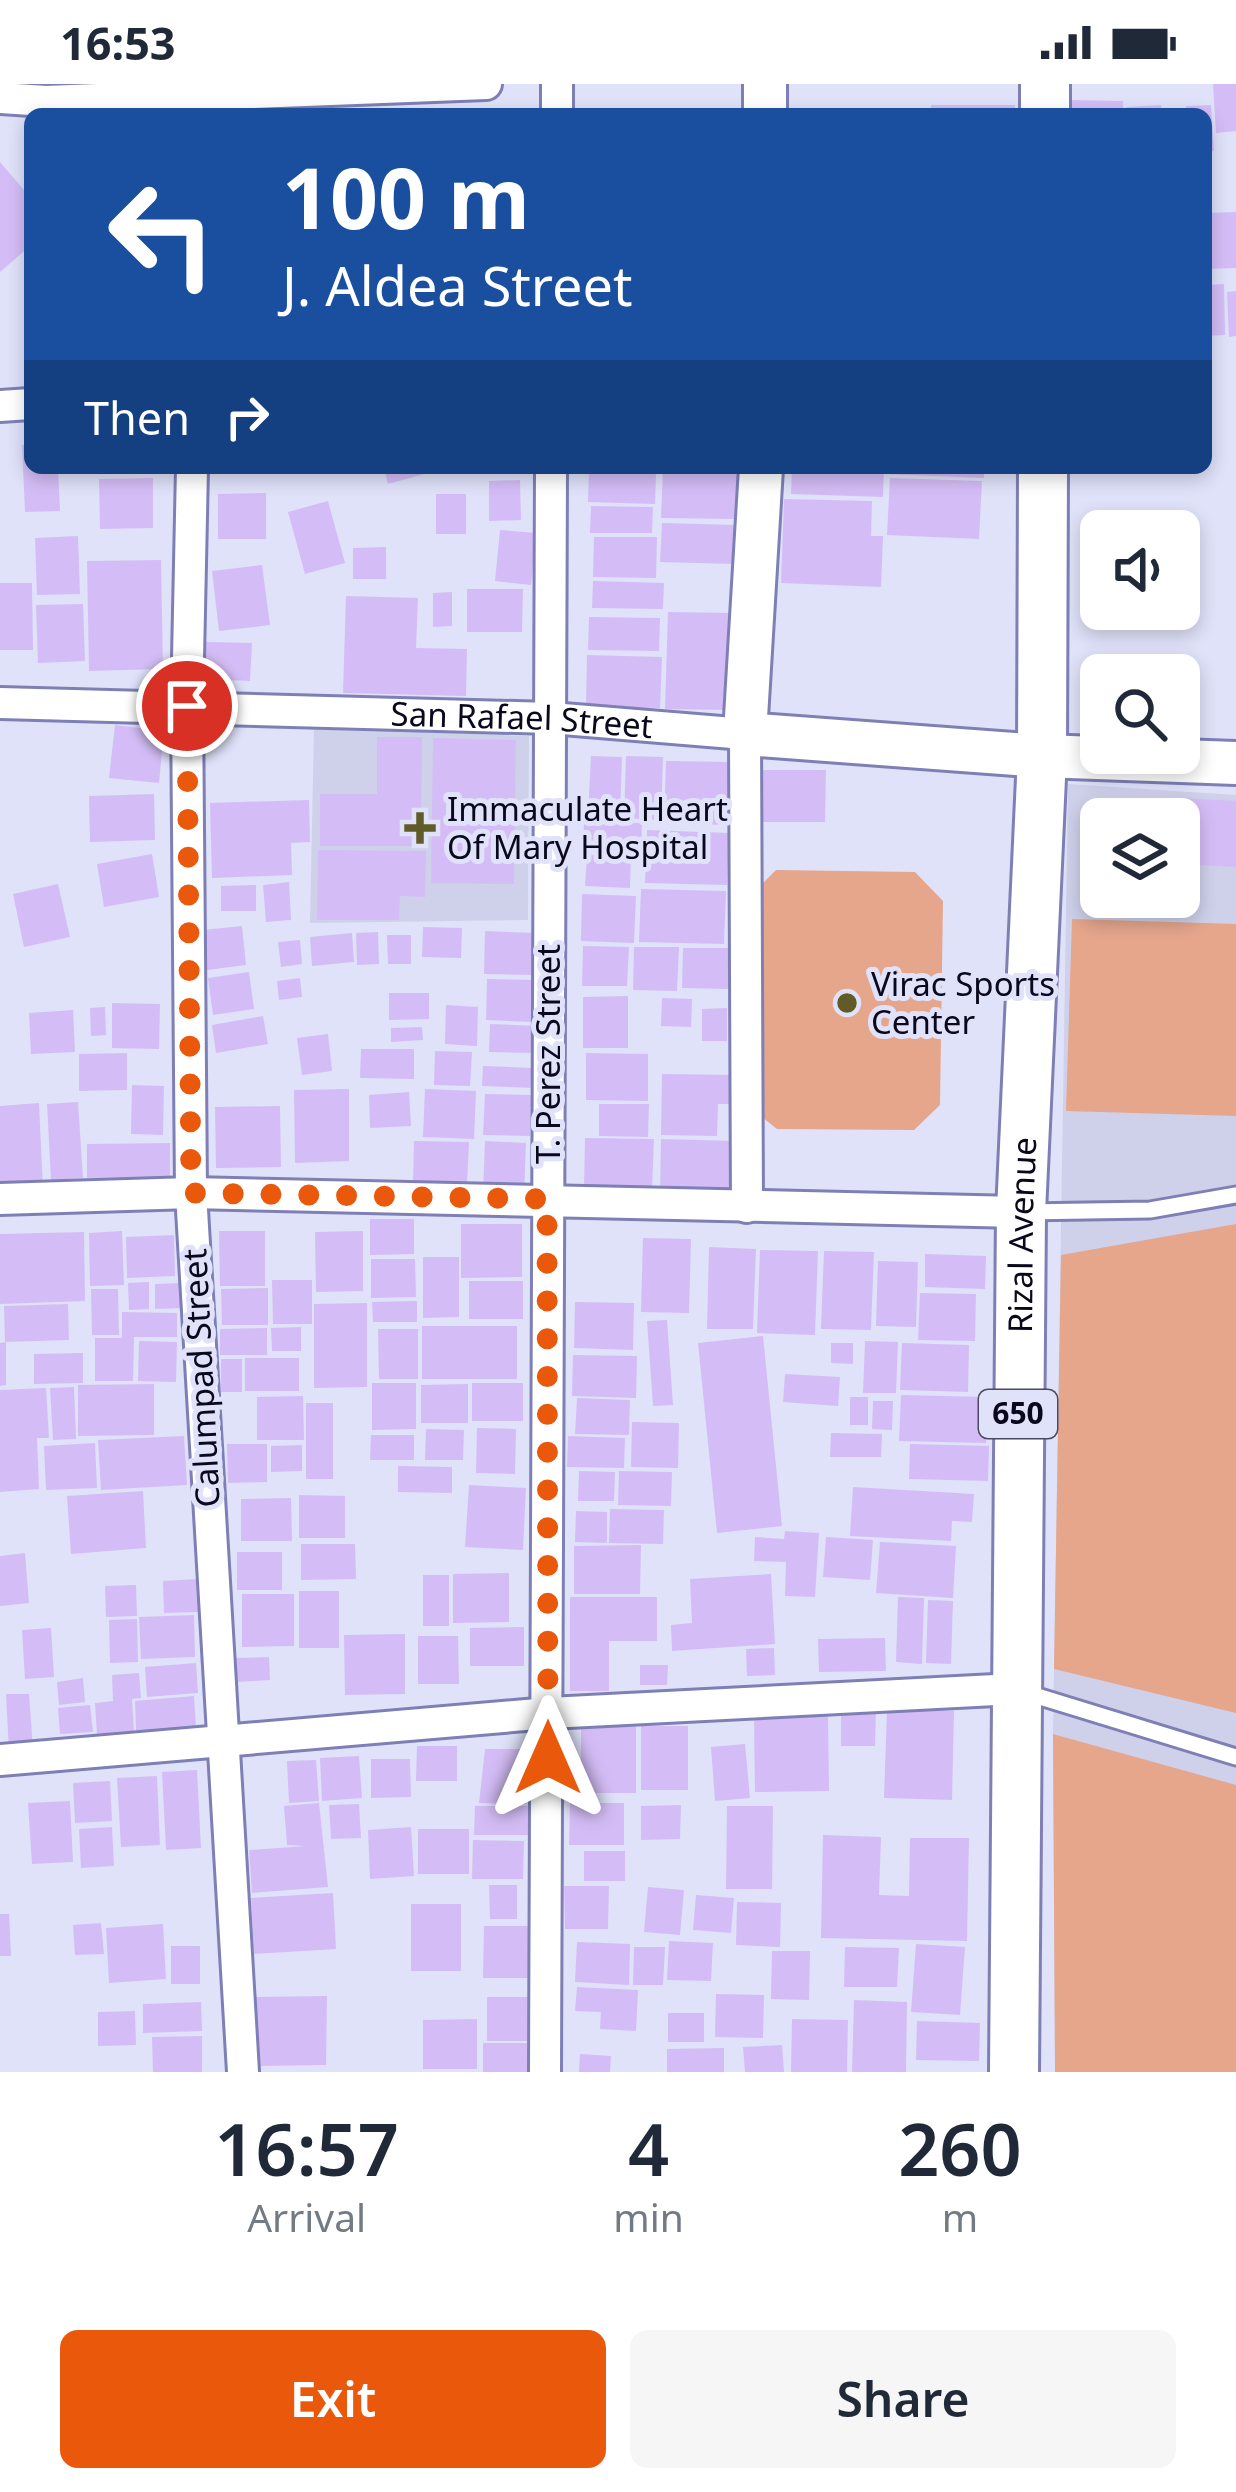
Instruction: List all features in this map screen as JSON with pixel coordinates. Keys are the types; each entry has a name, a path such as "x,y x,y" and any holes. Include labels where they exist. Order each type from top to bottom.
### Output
{"main road":[{"path":"745,734 761,474"},
{"name":"Rizal Avenue","path":"1014,2072 1021,1212 1042,756 1043,474"},
{"name":"San Rafael Street","path":"745,734 1042,756 1236,763"}],"street":[{"path":"0,98 209,98 486,84"},
{"name":"Calumpad Street","path":"192,474 187,706 191,1193 243,2072"},
{"name":"T. Perez Street","path":"544,2072 551,474"},
{"name":"San Rafael Street","path":"0,703 551,718 745,734"},
{"path":"745,734 747,1207"},
{"path":"0,1199 191,1193 1021,1212"},
{"path":"0,1760 549,1713 1015,1689"}],"lane":[{"path":"1021,1212 1150,1210 1236,1195"},
{"path":"1015,1689 1236,1757"}],"shaded area":[{"name":"Immaculate Heart Of Mary Hospital","path":"314,728 529,736 528,920 310,923"},
{"path":"1068,784 1236,795 1236,2072 1055,2072 1053,1734"},
{"name":"Virac Sports Center","path":"776,870 915,872 943,901 940,1105 914,1130 777,1129 751,1108 755,891"},
{"path":"1072,919 1236,924 1236,1116 1066,1111"},
{"path":"1236,1224 1236,1713 1054,1669 1061,1255"},
{"path":"1053,1734 1236,1785 1236,2072 1055,2072"}],"building":[{"path":"1213,84 1236,84 1236,131 1216,133"},
{"path":"1068,100 1123,101 1123,108 1068,108"},
{"path":"931,105 1015,105 1015,108"},
{"path":"0,162 24,190 24,251 0,272"},
{"path":"1236,212 1236,268 1212,269 1212,213"},
{"path":"1224,284 1225,335 1212,336 1212,285"},
{"path":"1236,291 1236,336 1229,337 1227,292"},
{"path":"22,445 24,474 58,474 60,511 25,512"},
{"path":"386,474 424,474 388,484"},
{"path":"589,474 656,474 655,504 588,502"},
{"path":"663,474 738,474 737,519 661,518"},
{"path":"792,474 884,474 883,497 791,494"},
{"path":"885,474 984,474 984,478"},
{"path":"153,478 153,528 100,529 99,479"},
{"path":"890,478 982,481 979,539 887,535"},
{"path":"520,480 521,520 489,521 489,481"},
{"path":"266,493 266,539 218,539 218,494"},
{"path":"436,494 466,494 466,534 436,534"},
{"path":"784,499 872,501 871,536 883,536 881,587 781,583"},
{"path":"328,501 345,563 305,574 288,512"},
{"path":"591,506 653,507 652,533 590,533"},
{"path":"662,523 736,525 735,564 660,562"},
{"path":"500,530 536,533 531,585 495,581"},
{"path":"78,536 80,594 37,595 35,538"},
{"path":"594,537 657,537 656,578 593,577"},
{"path":"386,547 386,579 353,579 353,548"},
{"path":"161,560 163,669 89,671 87,561"},
{"path":"262,565 270,625 219,631 212,571"},
{"path":"593,581 664,583 663,609 592,608"},
{"path":"0,583 32,583 33,650 0,650"},
{"path":"467,589 523,589 522,632 467,632"},
{"path":"452,592 452,626 433,627 433,593"},
{"path":"346,596 418,598 416,648 467,649 466,696 343,693"},
{"path":"83,604 85,661 38,663 36,605"},
{"path":"668,612 732,613 730,710 665,709"},
{"path":"589,617 660,618 659,651 588,650"},
{"path":"206,642 252,643 250,681 204,679"},
{"path":"587,655 662,657 660,708 586,707"},
{"path":"115,725 164,731 159,783 109,778"},
{"path":"377,737 422,737 421,846 320,846 320,794 377,794"},
{"path":"433,738 516,740 514,884 431,883"},
{"path":"591,756 622,757 620,817 588,816"},
{"path":"626,756 663,757 661,820 624,818"},
{"path":"666,761 732,762 730,825 664,823"},
{"path":"757,770 826,770 825,822 756,822"},
{"path":"154,794 155,840 90,842 89,796"},
{"path":"1200,799 1236,801 1236,867 1200,865"},
{"path":"309,800 310,842 291,843 292,875 212,878 210,803"},
{"path":"584,822 642,823 641,853 583,851"},
{"path":"647,830 729,833 727,885 645,883"},
{"path":"318,850 426,851 425,897 400,896 399,920 317,920"},
{"path":"152,854 159,897 104,907 97,864"},
{"path":"587,855 631,856 630,888 585,886"},
{"path":"289,882 291,920 266,922 263,885"},
{"path":"58,884 70,937 24,947 13,894"},
{"path":"256,885 256,911 221,911 221,886"},
{"path":"641,889 726,891 724,944 639,942"},
{"path":"582,894 636,896 634,943 581,941"},
{"path":"242,926 246,965 207,970 202,930"},
{"path":"423,927 462,928 461,958 422,957"},
{"path":"485,931 536,933 534,975 484,974"},
{"path":"378,932 379,964 357,965 356,933"},
{"path":"352,933 354,962 312,966 310,937"},
{"path":"387,935 411,935 411,964 388,964"},
{"path":"300,940 302,964 281,967 278,942"},
{"path":"583,946 629,947 627,986 582,986"},
{"path":"634,947 679,947 677,991 633,990"},
{"path":"683,948 730,948 729,989 682,988"},
{"path":"249,972 254,1009 213,1015 208,978"},
{"path":"300,978 302,997 279,1000 277,981"},
{"path":"487,979 537,980 535,1022 486,1020"},
{"path":"389,993 429,993 429,1019 389,1020"},
{"path":"628,996 628,1048 583,1048 583,997"},
{"path":"662,998 692,999 691,1027 661,1026"},
{"path":"112,1003 160,1004 159,1049 112,1048"},
{"path":"446,1005 478,1007 477,1046 445,1044"},
{"path":"105,1007 106,1035 91,1036 90,1008"},
{"path":"727,1008 727,1041 702,1041 702,1009"},
{"path":"73,1010 75,1052 31,1054 29,1013"},
{"path":"263,1016 268,1044 216,1053 212,1025"},
{"path":"490,1024 537,1026 536,1053 489,1052"},
{"path":"422,1027 423,1040 391,1042 391,1028"},
{"path":"328,1034 332,1071 302,1075 297,1038"},
{"path":"361,1049 414,1049 414,1079 360,1078"},
{"path":"435,1051 472,1052 470,1086 434,1085"},
{"path":"127,1053 127,1090 79,1091 79,1054"},
{"path":"586,1053 648,1054 648,1101 586,1100"},
{"path":"483,1066 535,1068 535,1088 482,1086"},
{"path":"662,1074 737,1075 736,1104 718,1104 717,1136 661,1135"},
{"path":"132,1085 164,1086 163,1135 131,1134"},
{"path":"349,1089 349,1161 295,1163 294,1090"},
{"path":"425,1089 476,1091 474,1139 423,1137"},
{"path":"409,1092 411,1126 370,1128 369,1095"},
{"path":"485,1094 532,1095 530,1136 483,1135"},
{"path":"78,1102 83,1178 51,1180 47,1104"},
{"path":"39,1103 43,1190 0,1192 0,1106"},
{"path":"599,1104 649,1104 648,1137 599,1136"},
{"path":"280,1106 281,1167 216,1168 215,1107"},
{"path":"585,1138 654,1139 652,1189 584,1187"},
{"path":"661,1139 735,1141 733,1194 660,1193"},
{"path":"414,1141 469,1142 467,1184 413,1183"},
{"path":"485,1141 526,1143 524,1194 483,1193"},
{"path":"170,1143 170,1177 87,1178 87,1144"},
{"path":"370,1219 414,1219 414,1254 370,1255"},
{"path":"461,1224 522,1224 522,1277 461,1278"},
{"path":"122,1231 124,1285 90,1286 89,1233"},
{"path":"219,1231 265,1231 265,1286 220,1286"},
{"path":"363,1231 363,1291 316,1292 315,1232"},
{"path":"84,1232 85,1301 0,1304 0,1234"},
{"path":"174,1235 175,1276 127,1278 126,1237"},
{"path":"643,1238 691,1239 689,1313 641,1312"},
{"path":"709,1247 756,1249 753,1329 707,1329"},
{"path":"760,1250 818,1251 815,1335 757,1333"},
{"path":"824,1251 874,1252 871,1330 821,1329"},
{"path":"925,1254 986,1256 985,1289 925,1287"},
{"path":"423,1257 459,1257 459,1317 423,1318"},
{"path":"371,1259 415,1259 416,1297 371,1298"},
{"path":"878,1261 918,1262 916,1327 876,1326"},
{"path":"272,1280 312,1280 312,1324 273,1324"},
{"path":"469,1281 523,1281 523,1319 469,1319"},
{"path":"149,1282 149,1309 129,1310 128,1283"},
{"path":"182,1283 183,1308 155,1309 155,1284"},
{"path":"268,1288 268,1325 222,1325 221,1289"},
{"path":"91,1289 118,1289 119,1335 92,1335"},
{"path":"920,1293 976,1294 975,1341 918,1340"},
{"path":"417,1301 417,1322 373,1322 372,1302"},
{"path":"575,1302 634,1303 633,1350 574,1348"},
{"path":"367,1303 367,1387 314,1388 314,1304"},
{"path":"68,1304 69,1340 5,1342 4,1306"},
{"path":"122,1312 177,1313 177,1337 134,1337 133,1381 95,1381 95,1338 122,1338"},
{"path":"667,1320 673,1405 653,1406 647,1321"},
{"path":"422,1326 517,1326 517,1379 422,1379"},
{"path":"301,1327 301,1351 272,1351 271,1328"},
{"path":"267,1328 267,1355 220,1355 220,1329"},
{"path":"378,1329 418,1329 418,1379 379,1379"},
{"path":"763,1336 782,1526 717,1533 698,1343"},
{"path":"139,1341 177,1342 176,1382 138,1381"},
{"path":"865,1341 898,1342 896,1393 863,1393"},
{"path":"6,1342 6,1385 0,1386 0,1343"},
{"path":"831,1343 853,1343 853,1364 831,1363"},
{"path":"902,1343 969,1345 968,1392 900,1390"},
{"path":"83,1353 83,1383 34,1384 34,1354"},
{"path":"573,1355 637,1356 636,1398 572,1396"},
{"path":"245,1358 299,1358 299,1391 245,1391"},
{"path":"221,1359 242,1359 242,1392 221,1392"},
{"path":"785,1374 840,1377 838,1406 783,1402"},
{"path":"372,1383 416,1383 416,1429 372,1430"},
{"path":"472,1383 523,1383 523,1421 472,1421"},
{"path":"154,1384 154,1435 78,1436 78,1385"},
{"path":"468,1384 468,1423 421,1423 421,1385"},
{"path":"74,1387 76,1439 53,1440 50,1388"},
{"path":"46,1388 49,1438 37,1438 39,1489 0,1492 0,1390"},
{"path":"901,1395 987,1397 986,1443 899,1441"},
{"path":"303,1396 304,1440 257,1440 257,1397"},
{"path":"850,1397 868,1397 868,1425 850,1425"},
{"path":"577,1398 630,1400 629,1435 575,1434"},
{"path":"873,1401 893,1401 892,1430 872,1429"},
{"path":"306,1403 333,1403 333,1479 306,1479"},
{"path":"632,1422 679,1423 678,1468 631,1467"},
{"path":"477,1428 516,1429 515,1474 476,1473"},
{"path":"426,1429 464,1430 463,1460 425,1460"},
{"path":"831,1433 882,1434 881,1457 830,1457"},
{"path":"371,1435 414,1435 414,1460 370,1460"},
{"path":"184,1436 187,1485 101,1490 98,1440"},
{"path":"568,1436 625,1438 624,1468 567,1467"},
{"path":"95,1443 97,1488 46,1490 44,1446"},
{"path":"227,1444 267,1444 267,1482 228,1483"},
{"path":"910,1444 989,1446 988,1481 909,1479"},
{"path":"302,1445 302,1471 271,1472 271,1446"},
{"path":"398,1466 452,1467 452,1493 398,1492"},
{"path":"579,1471 615,1472 614,1501 578,1501"},
{"path":"619,1471 672,1472 671,1506 618,1505"},
{"path":"469,1485 526,1488 523,1550 465,1547"},
{"path":"853,1487 974,1494 972,1522 952,1521 951,1541 850,1536"},
{"path":"143,1491 146,1548 71,1554 67,1496"},
{"path":"299,1495 345,1496 345,1538 299,1538"},
{"path":"291,1498 292,1541 241,1541 241,1499"},
{"path":"610,1509 664,1510 663,1544 609,1543"},
{"path":"576,1511 607,1512 607,1543 575,1542"},
{"path":"785,1531 819,1533 815,1597 785,1596 786,1562 754,1561 755,1537 784,1539"},
{"path":"826,1537 873,1540 870,1580 823,1577"},
{"path":"880,1542 956,1546 953,1598 876,1593"},
{"path":"301,1544 355,1544 356,1579 301,1580"},
{"path":"641,1545 640,1594 574,1594 574,1546"},
{"path":"237,1552 282,1552 282,1590 237,1590"},
{"path":"25,1553 29,1603 0,1606 0,1556"},
{"path":"509,1573 509,1622 453,1623 453,1574"},
{"path":"771,1574 775,1644 672,1651 671,1625 692,1623 690,1579"},
{"path":"423,1575 449,1575 449,1626 423,1626"},
{"path":"197,1579 198,1612 164,1613 163,1581"},
{"path":"136,1585 137,1616 106,1617 105,1586"},
{"path":"299,1591 339,1591 339,1648 299,1648"},
{"path":"242,1594 294,1594 294,1646 242,1647"},
{"path":"570,1597 657,1597 657,1641 609,1641 609,1691 570,1691"},
{"path":"898,1597 924,1598 922,1664 896,1662"},
{"path":"928,1600 953,1601 951,1664 926,1663"},
{"path":"194,1615 195,1657 141,1659 139,1617"},
{"path":"137,1619 138,1662 110,1663 109,1620"},
{"path":"524,1627 524,1666 470,1666 470,1628"},
{"path":"51,1628 54,1677 25,1679 22,1630"},
{"path":"405,1634 405,1694 345,1695 344,1635"},
{"path":"418,1636 458,1636 459,1684 418,1684"},
{"path":"885,1638 886,1671 819,1672 818,1639"},
{"path":"774,1648 775,1675 747,1676 746,1649"},
{"path":"269,1657 270,1680 237,1682 236,1658"},
{"path":"196,1663 198,1693 147,1697 145,1667"},
{"path":"640,1665 668,1665 667,1685 640,1685"},
{"path":"139,1673 141,1698 132,1699 134,1731 97,1734 95,1703 113,1701 112,1675"},
{"path":"83,1678 85,1702 59,1705 57,1682"},
{"path":"6,1694 29,1694 33,1749 9,1751"},
{"path":"194,1696 196,1728 136,1731 135,1701"},
{"path":"90,1705 93,1732 60,1734 58,1708"},
{"path":"841,1707 876,1707 875,1746 841,1746"},
{"path":"887,1710 954,1711 952,1800 884,1798"},
{"path":"828,1715 829,1791 755,1792 754,1717"},
{"path":"641,1726 688,1726 688,1790 641,1790"},
{"path":"581,1727 636,1727 636,1793 581,1793"},
{"path":"745,1744 750,1798 715,1801 711,1747"},
{"path":"417,1746 457,1746 457,1781 416,1781"},
{"path":"485,1749 539,1749 539,1779 526,1779 526,1804 479,1803"},
{"path":"359,1756 362,1798 322,1801 320,1758"},
{"path":"371,1759 410,1759 411,1797 371,1798"},
{"path":"316,1760 319,1801 289,1803 287,1761"},
{"path":"197,1770 201,1848 166,1850 162,1772"},
{"path":"157,1776 160,1845 121,1847 117,1778"},
{"path":"110,1781 112,1821 75,1823 73,1783"},
{"path":"70,1801 73,1862 32,1864 28,1803"},
{"path":"319,1803 328,1887 252,1893 249,1850 306,1846 287,1845 284,1806"},
{"path":"570,1803 624,1803 624,1845 569,1845"},
{"path":"359,1804 361,1838 331,1839 329,1805"},
{"path":"681,1805 680,1839 641,1840 641,1806"},
{"path":"475,1806 531,1806 530,1835 474,1835"},
{"path":"727,1806 773,1806 772,1889 726,1889"},
{"path":"112,1827 114,1866 81,1868 79,1829"},
{"path":"411,1827 414,1876 370,1879 368,1830"},
{"path":"418,1829 469,1829 469,1874 418,1874"},
{"path":"823,1835 881,1837 879,1895 909,1896 910,1838 969,1838 967,1941 821,1938"},
{"path":"473,1840 524,1841 523,1879 472,1879"},
{"path":"584,1851 625,1851 625,1881 584,1881"},
{"path":"489,1885 517,1885 517,1919 490,1919"},
{"path":"564,1886 609,1886 608,1929 565,1929"},
{"path":"648,1887 684,1890 680,1935 644,1932"},
{"path":"333,1893 336,1949 254,1954 251,1898"},
{"path":"696,1895 734,1898 731,1933 693,1930"},
{"path":"737,1902 781,1903 780,1947 736,1945"},
{"path":"411,1904 461,1904 461,1971 411,1971"},
{"path":"0,1914 9,1914 11,1956 0,1956"},
{"path":"101,1923 104,1954 75,1955 73,1925"},
{"path":"163,1924 166,1979 109,1983 106,1928"},
{"path":"484,1926 531,1926 532,1978 483,1978"},
{"path":"669,1941 713,1943 711,1981 667,1980"},
{"path":"577,1942 630,1944 629,1985 575,1982"},
{"path":"916,1944 965,1947 960,2015 911,2012"},
{"path":"171,1946 200,1946 200,1984 171,1984"},
{"path":"634,1947 665,1947 663,1985 633,1985"},
{"path":"845,1947 899,1948 897,1987 844,1987"},
{"path":"772,1951 810,1951 809,2000 771,1999"},
{"path":"577,1987 638,1990 636,2031 600,2029 601,2012 575,2011"},
{"path":"716,1994 764,1995 763,2038 715,2037"},
{"path":"327,1996 326,2065 256,2066 256,1997"},
{"path":"487,1997 529,1997 528,2041 487,2041"},
{"path":"854,2000 907,2002 906,2072 852,2072"},
{"path":"201,2002 202,2031 143,2033 143,2004"},
{"path":"135,2011 136,2045 98,2046 98,2012"},
{"path":"668,2013 704,2013 704,2042 668,2042"},
{"path":"477,2019 477,2069 423,2069 423,2020"},
{"path":"792,2019 848,2020 847,2072 791,2072"},
{"path":"917,2021 980,2023 979,2061 916,2060"},
{"path":"202,2036 202,2072 153,2072 152,2037"},
{"path":"483,2043 527,2043 528,2072 483,2072"},
{"path":"782,2045 784,2072 745,2072 743,2047"},
{"path":"724,2048 724,2072 667,2072 667,2049"},
{"path":"580,2054 611,2056 610,2072 579,2072"}],"place":[{"name":"Immaculate Heart Of Mary Hospital","path":"420,828"},
{"name":"Virac Sports Center","path":"847,1003"}],"route":[{"path":"187,706 191,1193 547,1199 548,1758"}]}
